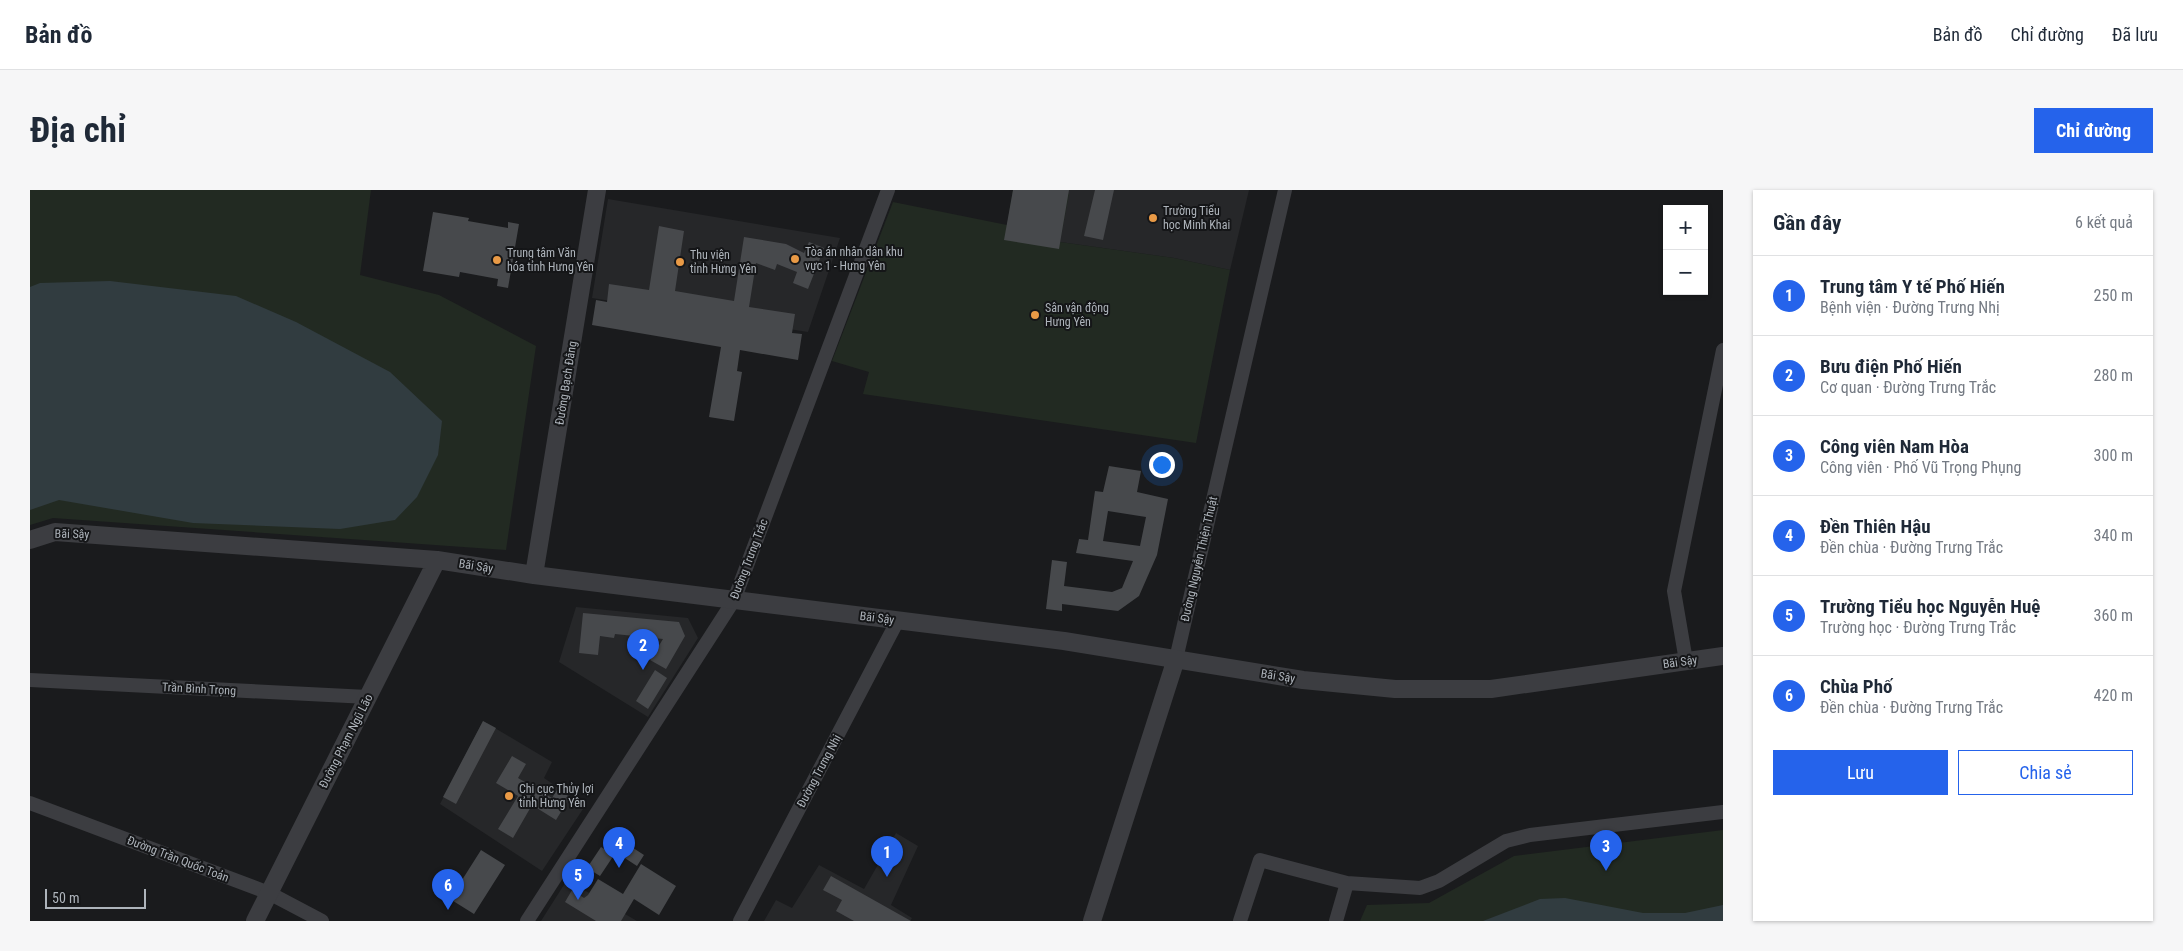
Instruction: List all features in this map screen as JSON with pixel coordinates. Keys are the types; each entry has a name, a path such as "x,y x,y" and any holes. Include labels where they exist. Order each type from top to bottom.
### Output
{"street":[{"name":"Đường Bạch Đằng","path":"534,575 597,190"},
{"name":"Đường Trưng Trắc","path":"527,921 734,600 888,190"},
{"name":"Đường Nguyễn Thiện Thuật","path":"1092,921 1176,659 1285,190"},
{"path":"1686,661 1674,591 1723,350"},
{"name":"Bãi Sậy","path":"30,540 55,532 437,560 534,575 1064,641 1303,680 1395,689 1491,690 1723,656"},
{"name":"Đường Phạm Ngũ Lão","path":"255,921 437,560"},
{"name":"Đường Trưng Nhị","path":"740,921 898,620"},
{"name":"Trần Bình Trọng","path":"30,680 368,697"},
{"name":"Đường Trần Quốc Toản","path":"30,803 269,893 322,921"},
{"path":"1240,921 1260,860 1346,884 1420,888 1439,881 1506,841 1530,835 1723,812"},
{"path":"1336,921 1346,884"}],"shaded area":[{"path":"30,190 371,190 360,275 439,295 536,346 506,550 53,518 30,525"},
{"name":"Sân vận động Hưng Yên","path":"1013,190 1048,190 1069,194 1060,242 1174,258 1230,270 1196,443 863,394 869,372 832,361 893,202 1007,225"},
{"name":"Trường Tiểu học Minh Khai","path":"1048,190 1249,190 1230,270 1174,258 1060,242"},
{"name":"Thu viện tỉnh Hưng Yên","path":"608,199 840,238 808,332 592,298"},
{"path":"110,281 236,296 296,322 390,372 442,421 438,455 417,497 395,520 340,529 193,523 59,500 30,510 30,287 40,283"},
{"path":"576,607 688,618 698,638 648,717 559,662"},
{"path":"483,721 552,762 544,778 585,806 542,871 440,804"},
{"path":"1723,830 1723,921 1360,921 1367,905 1429,903 1514,856"},
{"path":"896,833 918,846 891,905 912,918 910,921 764,921 776,900 792,908 819,865 864,889"},
{"path":"567,880 637,921 541,921"},
{"path":"1565,898 1643,913 1685,913 1723,905 1723,921 1483,921 1540,899"}],"building":[{"path":"1013,190 1069,190 1059,249 1004,240"},
{"path":"1095,190 1114,190 1103,240 1084,236"},
{"path":"433,212 469,218 468,221 508,228 508,222 519,224 508,288 497,286 498,279 460,272 459,277 423,271"},
{"path":"659,226 684,231 675,291 734,301 744,237 786,244 804,253 809,242 824,248 808,289 793,283 797,272 777,264 775,270 756,263 749,307 795,314 792,333 802,334 798,360 740,350 737,371 742,372 734,421 709,417 721,347 592,325 596,300 607,302 609,284 649,290"},
{"path":"1109,466 1141,471 1137,492 1168,499 1157,555 1139,596 1118,611 1062,604 1062,611 1046,609 1052,560 1067,562 1064,586 1112,592 1122,588 1133,561 1076,553 1079,539 1088,540 1095,491 1103,492","holes":["1108,511 1146,517 1140,546 1103,541"]},
{"path":"583,613 679,622 685,636 666,669 650,660 663,639 615,634 614,638 600,636 598,655 579,653"},
{"path":"655,670 667,678 648,709 636,701"},
{"path":"483,721 496,728 456,804 443,797"},
{"path":"512,756 526,764 518,778 552,798 557,790 570,797 556,820 532,805 513,838 498,829 518,796 496,783"},
{"path":"621,840 644,855 637,866 614,851"},
{"path":"601,847 614,855 600,876 587,868"},
{"path":"481,850 505,865 474,914 450,899"},
{"path":"641,864 676,886 659,915 634,899 621,921 596,921 565,902 572,890 584,898 598,879 623,894"},
{"path":"831,876 911,921 854,921 836,911 842,900 823,890"}],"place":[{"name":"Trường Tiểu học Minh Khai","path":"1153,218"},
{"name":"Tòa án nhân dân khu vực 1 - Hưng Yên","path":"795,259"},
{"name":"Trung tâm Văn hóa tỉnh Hưng Yên","path":"497,260"},
{"name":"Thu viện tỉnh Hưng Yên","path":"680,262"},
{"name":"Sân vận động Hưng Yên","path":"1035,315"},
{"name":"Bưu điện Phố Hiến","path":"643,670"},
{"name":"Chi cục Thủy lợi tỉnh Hưng Yên","path":"509,796"},
{"name":"Đền Thiên Hậu","path":"619,868"},
{"name":"Công viên Nam Hòa","path":"1606,871"},
{"name":"Trung tâm Y tế Phố Hiến","path":"887,877"},
{"name":"Trường Tiểu học Nguyễn Huệ","path":"578,900"},
{"name":"Chùa Phố","path":"448,910"}]}
